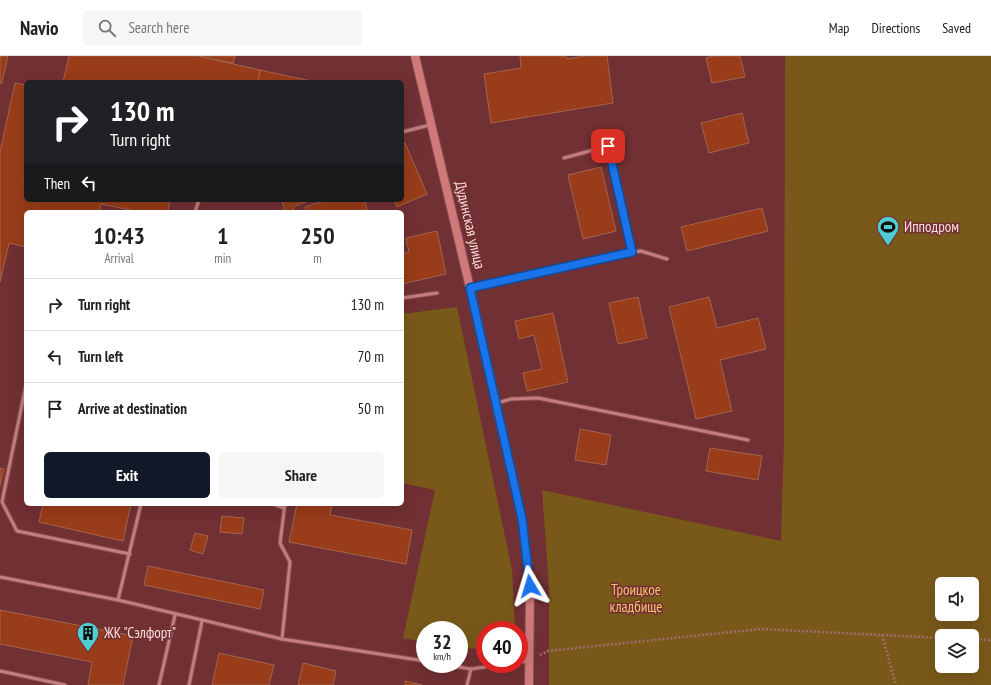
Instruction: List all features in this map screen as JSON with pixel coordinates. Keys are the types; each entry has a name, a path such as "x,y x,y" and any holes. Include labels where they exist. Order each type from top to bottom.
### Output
{"street":[{"name":"Дудинская улица","path":"415,56 470,288 522,519 530,586 529,685"}],"lane":[{"path":"404,132 432,125"},
{"path":"564,158 608,146 632,252"},
{"path":"470,288 632,252 641,251 667,259"},
{"path":"404,298 437,293"},
{"path":"24,395 2,502 17,531 130,554"},
{"path":"496,404 511,399 538,398 748,440"},
{"path":"118,600 141,506"},
{"path":"282,639 290,562 280,543 285,506"},
{"path":"0,577 118,600 175,615 282,639 416,661"},
{"path":"159,685 175,615"},
{"path":"189,685 202,621"},
{"path":"468,668 476,668"},
{"path":"467,685 471,669"},
{"path":"0,671 65,685"}],"path":[{"path":"529,661 548,651 761,629 935,638"},
{"path":"882,635 896,685"},
{"path":"979,639 991,640"}],"green space":[{"name":"Ипподром","path":"785,56 991,56 991,685 549,685 549,587 542,490 781,541 784,438"},
{"path":"457,307 512,570 515,621 476,621 476,649 468,648 468,621 416,621 416,640 403,638 435,490 404,483 404,314"}],"building":[{"path":"0,56 8,56 2,83 0,83"},
{"path":"69,56 198,56 260,70 258,80 63,80"},
{"path":"198,56 235,56 233,63"},
{"path":"520,56 566,56 567,59 584,56 607,56 613,103 491,123 484,74 521,68"},
{"path":"714,56 740,56 745,77 712,83 706,58"},
{"path":"260,70 307,80 258,80"},
{"path":"15,83 24,85 24,202 170,202 168,210 130,210 101,204 100,210 24,210 24,247 9,243 0,282 0,152"},
{"path":"742,113 749,143 709,153 701,123"},
{"path":"405,143 427,194 397,207 395,202 404,202"},
{"path":"601,167 616,231 583,239 568,175"},
{"path":"282,202 306,202 293,207 294,210 284,210"},
{"path":"320,202 365,202 367,210 306,210 305,207"},
{"path":"762,208 768,231 687,251 681,227"},
{"path":"437,231 446,274 404,284 404,253 409,252 406,238"},
{"path":"638,297 647,338 618,344 609,303"},
{"path":"709,297 717,328 758,318 766,349 720,360 732,411 696,419 669,307"},
{"path":"553,313 568,382 527,391 523,373 542,369 534,335 519,339 515,321"},
{"path":"580,429 611,435 606,465 575,460"},
{"path":"710,448 762,456 758,480 706,471"},
{"path":"0,468 4,469 0,486"},
{"path":"43,506 131,506 123,541 39,522"},
{"path":"297,506 332,506 330,515 412,530 406,564 289,542"},
{"path":"222,516 244,518 242,534 220,532"},
{"path":"195,533 208,536 203,554 190,550"},
{"path":"148,566 264,590 260,609 144,585"},
{"name":"ЖК \"Сэлфорт\"","path":"0,610 133,636 123,685 88,685 92,662 0,644"},
{"path":"219,653 274,665 269,685 212,685"},
{"path":"303,663 336,671 333,685 298,685"},
{"path":"405,681 422,685 405,685"}],"place":[{"name":"Ипподром","path":"888,246"},
{"name":"ЖК \"Сэлфорт\"","path":"88,652"}],"route":[{"path":"530,586 522,519 470,288 632,252 608,146"}],"park label":[{"name":"Троицкое кладбище","path":"636,598"}]}
